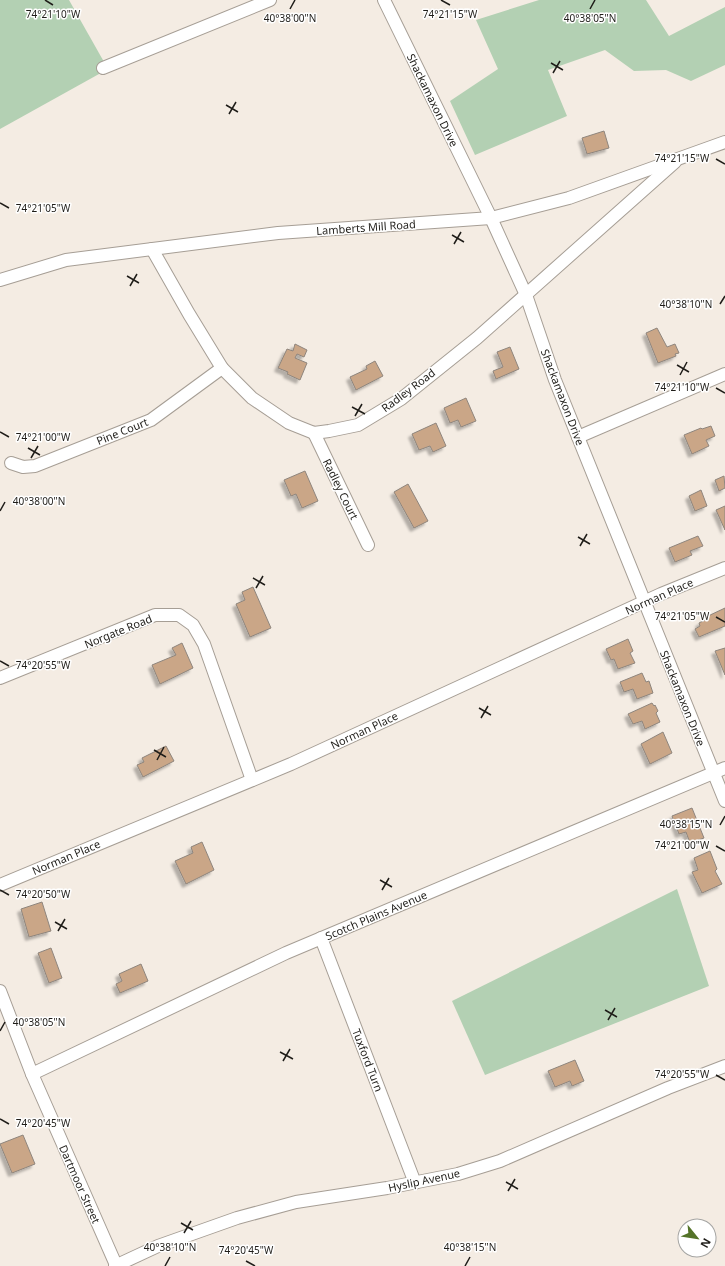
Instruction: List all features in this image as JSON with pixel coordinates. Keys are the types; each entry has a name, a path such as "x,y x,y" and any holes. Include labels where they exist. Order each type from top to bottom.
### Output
{"street":[{"path":"103,68 270,0"},
{"name":"Shackamaxon Drive","path":"384,0 491,218 526,295 555,380 725,801"},
{"name":"Lamberts Mill Road","path":"0,280 66,260 278,233 491,218 569,198 725,142"},
{"name":"Radley Road","path":"314,433 358,425 401,399 477,338 680,158"},
{"path":"152,249 222,368 252,398 289,422 314,433"},
{"name":"Pine Court","path":"11,463 23,467 35,466 151,420 222,368"},
{"path":"578,437 725,374"},
{"name":"Radley Court","path":"314,433 368,544"},
{"name":"Norman Place","path":"0,885 298,760 645,602 725,568"},
{"name":"Norgate Road","path":"0,678 155,615 179,616 193,625 204,644 252,780"},
{"name":"Scotch Plains Avenue","path":"32,1074 286,953 725,768"},
{"name":"Tuxford Turn","path":"321,938 415,1183"},
{"name":"Dartmoor Street","path":"0,991 32,1074 115,1266"},
{"name":"Hyslip Avenue","path":"115,1266 158,1246 237,1218 296,1202 415,1183 458,1174 500,1161 668,1088 725,1066"}],"green space":[{"path":"0,0 69,0 108,69 0,129"},
{"path":"539,0 646,0 669,36 725,7 725,65 691,81 666,70 634,71 605,50 548,70 567,116 475,155 450,101 498,69 476,20"},
{"path":"677,889 709,986 485,1075 452,1001"}],"building":[{"path":"604,131 609,148 587,154 582,138"},
{"path":"657,328 667,347 675,344 679,353 675,354 676,356 658,363 646,333"},
{"path":"295,344 307,350 304,357 297,354 295,358 307,363 300,380 287,374 288,372 278,368 287,349 293,351"},
{"path":"510,347 519,369 496,379 493,371 503,367 497,352"},
{"path":"375,361 383,376 356,390 350,377 367,369 366,366"},
{"path":"466,398 476,421 461,427 458,420 450,423 444,408"},
{"path":"436,423 446,446 433,452 430,446 419,450 412,434"},
{"path":"711,426 715,436 706,440 709,446 692,454 684,435 701,428"},
{"path":"305,471 318,501 302,508 296,494 291,496 284,480"},
{"path":"724,476 725,488 719,491 715,480"},
{"path":"408,484 428,521 414,528 394,492"},
{"path":"701,490 707,506 695,511 689,496"},
{"path":"725,506 725,530 716,510"},
{"path":"698,536 703,546 690,551 692,555 675,562 669,548"},
{"path":"253,587 271,628 250,637 236,604 245,600 242,592"},
{"path":"725,608 725,626 699,637 695,629 700,626 699,623 707,619 706,617"},
{"path":"628,639 633,651 630,653 635,663 618,669 614,659 611,660 606,649"},
{"path":"182,643 193,668 160,684 152,665 176,655 172,648"},
{"path":"725,648 725,675 715,651"},
{"path":"642,673 646,682 649,681 653,693 637,699 633,689 624,692 620,682"},
{"path":"652,703 658,711 656,713 660,722 645,729 642,721 633,724 628,714"},
{"path":"663,732 672,753 650,764 641,744"},
{"path":"166,746 174,761 143,777 137,765 144,762 142,758"},
{"path":"692,808 704,838 690,843 686,832 679,834 672,816"},
{"path":"202,842 214,870 186,884 175,861 193,853 191,847"},
{"path":"710,851 717,869 715,871 722,884 702,893 692,872 698,870 694,858"},
{"path":"42,902 51,931 29,937 21,909"},
{"path":"51,948 62,978 49,983 38,953"},
{"path":"141,964 148,981 120,993 116,984 122,981 119,974"},
{"path":"575,1060 584,1081 572,1086 570,1081 555,1087 548,1071"},
{"path":"23,1135 35,1164 12,1173 0,1144"}]}
